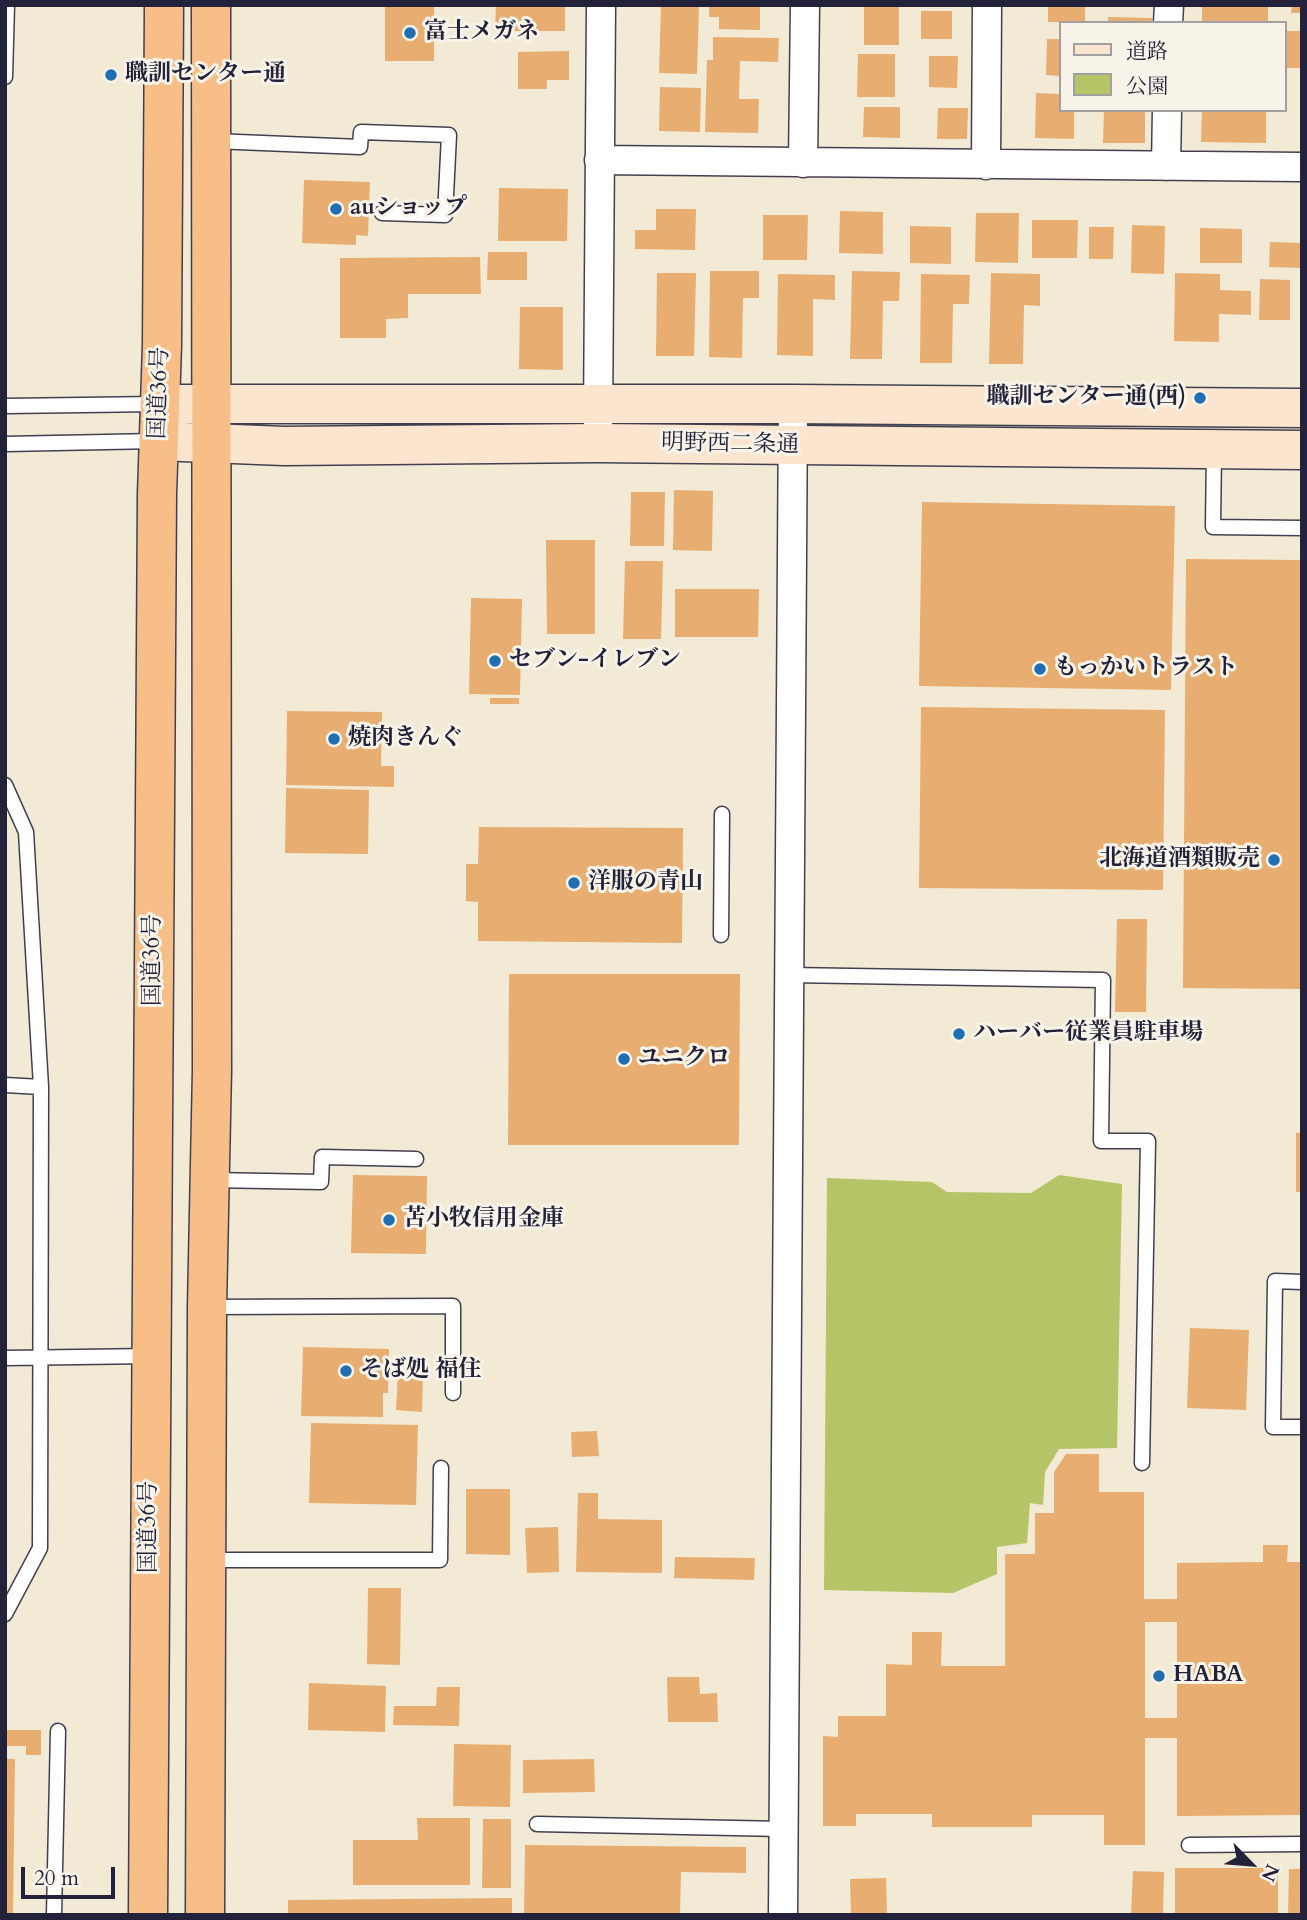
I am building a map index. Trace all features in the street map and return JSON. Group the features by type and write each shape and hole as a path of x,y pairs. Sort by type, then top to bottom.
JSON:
{"highway":[{"name":"国道36号","path":"148,1915 158,441 164,5"},
{"path":"205,1915 207,1307 212,1070 211,5"}],"street":[{"path":"598,443 601,5"},
{"path":"803,163 804,5"},
{"path":"986,165 987,5"},
{"path":"1166,166 1167,112"},
{"path":"599,160 1302,167"},
{"name":"明野西二条通","path":"159,404 598,403 1302,408"},
{"path":"783,1915 793,404"},
{"name":"明野西二条通","path":"158,441 213,445 598,443 1302,450"}],"lane":[{"path":"5,77 7,5"},
{"path":"211,141 360,147 361,132 449,135 445,215 382,213"},
{"path":"5,406 159,404"},
{"path":"5,444 158,441"},
{"path":"1214,449 1213,527 1302,528"},
{"path":"5,785 26,832 41,1087 40,1548 5,1614"},
{"path":"721,935 722,814"},
{"path":"789,975 1103,980 1101,1141 1148,1141 1142,1463"},
{"path":"5,1085 41,1087"},
{"path":"209,1180 321,1182 322,1157 416,1159"},
{"path":"1302,1282 1275,1282 1273,1427 1302,1427"},
{"path":"207,1307 453,1306 453,1393"},
{"path":"5,1358 151,1356"},
{"path":"208,1560 440,1560 441,1468"},
{"path":"54,1915 58,1731"},
{"path":"537,1824 783,1829"},
{"path":"1189,1845 1302,1843"}],"green space":[{"path":"1059,1175 1122,1184 1117,1448 1059,1449 1045,1472 1043,1505 1030,1503 1027,1543 997,1547 997,1574 953,1593 824,1590 827,1178 932,1182 947,1192 1031,1193"}],"building":[{"name":"富士メガネ","path":"385,5 434,5 434,61 385,61"},
{"path":"496,5 565,5 565,31 495,31"},
{"path":"661,5 699,5 697,74 659,73"},
{"path":"709,5 760,5 760,30 719,29 719,17 709,17"},
{"path":"1048,5 1085,5 1085,21 1048,22"},
{"path":"1202,5 1268,5 1268,21 1202,21"},
{"path":"1292,5 1302,5 1302,13 1291,13"},
{"path":"864,6 899,7 899,45 864,45"},
{"path":"921,11 952,11 952,39 921,39"},
{"path":"1108,17 1152,18 1152,21 1108,21"},
{"path":"1286,31 1302,31 1302,68 1286,68"},
{"path":"713,37 779,38 778,62 740,61 739,99 759,99 758,133 705,132 707,60 713,60"},
{"path":"1047,39 1058,39 1058,76 1046,75"},
{"path":"569,51 569,80 547,80 547,89 518,89 518,52"},
{"path":"858,54 895,54 895,97 857,97"},
{"path":"929,56 958,56 957,88 929,87"},
{"path":"660,87 701,88 700,132 659,131"},
{"path":"1036,93 1058,94 1058,112 1074,112 1074,139 1035,138"},
{"path":"864,107 900,107 900,138 863,137"},
{"path":"938,108 968,108 967,139 937,139"},
{"path":"1104,112 1145,112 1145,143 1103,143"},
{"path":"1202,112 1266,112 1266,143 1201,142"},
{"name":"auショップ","path":"304,180 370,182 368,236 356,235 356,245 302,243"},
{"path":"499,188 568,189 567,241 498,241"},
{"path":"656,209 696,209 695,250 635,249 635,230 656,230"},
{"path":"840,211 883,212 883,254 839,253"},
{"path":"976,213 1019,213 1018,263 975,262"},
{"path":"763,215 808,215 807,260 763,260"},
{"path":"1032,220 1078,220 1077,258 1032,258"},
{"path":"1132,225 1165,226 1164,274 1131,273"},
{"path":"910,226 951,227 951,264 910,263"},
{"path":"1089,227 1114,227 1113,259 1089,259"},
{"path":"1200,228 1242,229 1242,263 1200,263"},
{"path":"1270,242 1302,243 1302,268 1269,267"},
{"path":"488,252 527,252 527,280 487,280"},
{"path":"480,257 481,294 408,294 408,318 386,319 386,338 340,338 340,258"},
{"path":"710,271 759,271 759,298 743,298 742,358 709,357"},
{"path":"852,271 900,272 899,301 883,301 882,359 850,359"},
{"path":"657,273 696,273 694,356 656,356"},
{"path":"991,273 1040,274 1040,306 1024,305 1023,364 989,364"},
{"path":"1175,273 1220,274 1220,290 1251,291 1251,315 1219,314 1219,342 1174,341"},
{"path":"778,274 835,275 835,300 813,299 813,356 777,355"},
{"path":"921,274 970,275 969,304 953,304 952,363 920,363"},
{"path":"1260,279 1290,280 1290,320 1259,320"},
{"path":"520,307 563,307 563,370 519,369"},
{"path":"674,490 713,491 712,551 673,550"},
{"path":"631,492 665,492 664,546 630,546"},
{"path":"922,502 1175,506 1171,690 919,686"},
{"path":"546,540 595,540 595,634 547,634"},
{"path":"1186,559 1302,560 1302,989 1183,988"},
{"path":"625,561 663,561 661,639 623,639"},
{"path":"675,589 759,589 758,637 675,637"},
{"name":"セブン-イレブン","path":"471,598 522,599 520,695 469,694"},
{"path":"490,698 519,698 519,704 490,704"},
{"path":"921,707 1165,710 1163,890 919,888"},
{"name":"焼肉きんぐ","path":"287,711 382,712 381,766 394,766 394,787 286,785"},
{"path":"286,788 369,790 368,854 285,853"},
{"name":"洋服の青山","path":"479,827 683,828 682,943 478,941 478,902 466,901 466,864 478,864"},
{"path":"1117,919 1147,919 1146,1012 1115,1012"},
{"name":"ユニクロ","path":"509,974 740,974 739,1145 508,1145"},
{"path":"1296,1133 1302,1133 1302,1192 1296,1192"},
{"name":"苫小牧信用金庫","path":"353,1175 427,1176 426,1254 351,1253"},
{"path":"1190,1328 1249,1330 1246,1410 1187,1408"},
{"name":"そば処 福住","path":"303,1347 389,1349 388,1393 383,1393 383,1417 301,1416"},
{"path":"398,1374 423,1375 422,1412 396,1410"},
{"path":"311,1423 418,1425 416,1505 309,1503"},
{"path":"597,1431 599,1456 572,1457 571,1432"},
{"path":"1066,1454 1099,1454 1099,1492 1144,1492 1144,1599 1177,1599 1177,1563 1263,1562 1263,1545 1288,1545 1287,1562 1302,1562 1302,1815 1177,1816 1177,1738 1145,1738 1145,1845 1104,1845 1104,1815 1032,1815 1032,1827 932,1827 932,1814 856,1814 856,1826 823,1826 823,1736 838,1737 838,1716 886,1716 886,1664 912,1665 912,1632 942,1632 941,1666 1005,1666 1005,1554 1035,1554 1035,1513 1054,1513 1054,1472","holes":["1145,1622 1177,1622 1177,1718 1145,1718"]},
{"path":"466,1489 510,1489 510,1555 466,1554"},
{"path":"578,1493 598,1493 598,1519 662,1520 662,1573 576,1572"},
{"path":"558,1527 559,1572 527,1573 525,1528"},
{"path":"675,1557 755,1558 754,1580 674,1578"},
{"path":"368,1588 401,1588 400,1665 367,1664"},
{"path":"667,1677 699,1677 700,1694 717,1693 718,1722 668,1722"},
{"path":"309,1683 386,1686 385,1732 308,1730"},
{"path":"437,1687 460,1687 459,1726 393,1725 394,1706 436,1706"},
{"path":"5,1730 41,1730 41,1755 26,1755 26,1746 5,1746"},
{"path":"454,1744 511,1745 510,1807 453,1806"},
{"path":"5,1759 15,1759 13,1915 5,1915"},
{"path":"594,1759 595,1792 523,1793 523,1760"},
{"path":"417,1818 470,1818 470,1885 353,1885 353,1840 418,1840"},
{"path":"483,1819 511,1819 511,1888 482,1888"},
{"path":"525,1845 746,1847 746,1873 681,1872 680,1915 524,1915"},
{"path":"1175,1868 1278,1868 1278,1915 1175,1915"},
{"path":"1289,1869 1302,1869 1302,1913 1288,1913"},
{"path":"1133,1871 1164,1872 1163,1915 1131,1915"},
{"path":"886,1878 887,1915 851,1915 850,1879"},
{"path":"512,1898 512,1915 288,1915 288,1900"}],"place":[{"name":"富士メガネ","path":"410,33"},
{"name":"職訓センター通","path":"111,75"},
{"name":"auショップ","path":"336,209"},
{"name":"職訓センター通(西)","path":"1200,398"},
{"name":"セブン-イレブン","path":"495,661"},
{"name":"もっかいトラスト","path":"1040,669"},
{"name":"焼肉きんぐ","path":"334,739"},
{"name":"北海道酒類販売","path":"1274,860"},
{"name":"洋服の青山","path":"574,883"},
{"name":"ハーバー従業員駐車場","path":"959,1034"},
{"name":"ユニクロ","path":"624,1059"},
{"name":"苫小牧信用金庫","path":"389,1220"},
{"name":"そば処 福住","path":"346,1371"},
{"name":"HABA","path":"1159,1676"}]}
